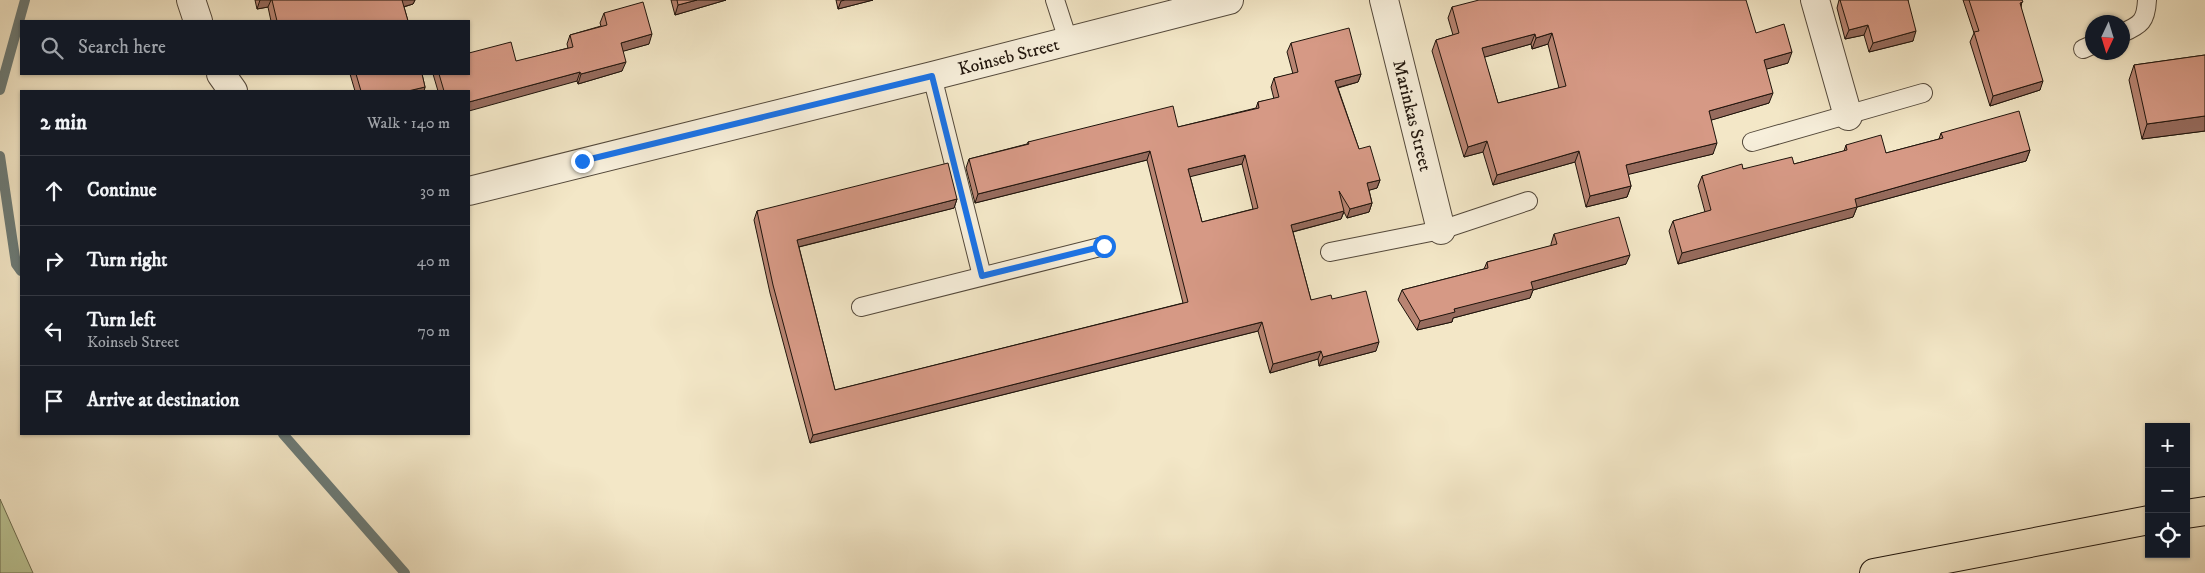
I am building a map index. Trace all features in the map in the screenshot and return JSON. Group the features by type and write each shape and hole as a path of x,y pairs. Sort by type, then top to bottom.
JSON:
{"highway":[{"path":"2190,513 2205,511"},
{"path":"1874,573 2145,521"}],"street":[{"path":"192,0 198,20"},
{"name":"Koinseb Street","path":"470,191 1229,0"},
{"name":"Marinkas Street","path":"1384,0 1441,230"},
{"path":"1815,0 1848,116"},
{"path":"222,75 232,90"}],"lane":[{"path":"1055,0 1068,40"},
{"path":"2130,30 2139,26 2146,12 2147,0"},
{"path":"932,76 982,276"},
{"path":"1752,142 1923,93"},
{"path":"1330,252 1441,230 1528,201"},
{"path":"861,307 1104,246"}],"green space":[{"path":"0,499 33,573 0,573"}],"building":[{"path":"272,0 402,0 408,20 277,20"},
{"path":"677,0 697,0 678,5"},
{"path":"1479,0 1746,0 1756,33 1784,24 1792,52 1764,60 1773,93 1709,111 1717,143 1626,165 1631,186 1590,196 1579,151 1497,175 1487,141 1468,147 1436,40 1459,33 1452,7","holes":["1552,33 1566,86 1498,103 1482,48 1535,34 1536,38"]},
{"path":"1840,0 1908,0 1916,31 1873,43 1868,25 1849,30"},
{"path":"1969,0 2022,0 2023,2 2020,3 2043,81 1993,96 1974,32 1979,31"},
{"path":"643,2 652,34 621,43 626,62 581,74 580,72 470,102 470,90 444,90 439,75 470,75 470,53 511,42 516,61 573,47 570,35 607,25 604,13"},
{"path":"1349,28 1361,74 1335,81 1359,149 1370,146 1380,180 1367,183 1372,203 1350,209 1339,191 1344,211 1291,225 1311,300 1331,295 1332,299 1366,291 1379,342 1323,357 1321,351 1273,364 1262,322 813,435 773,285 757,211 948,163 957,199 797,240 835,390 1188,302 1150,151 978,194 969,159 1029,144 1028,142 1173,106 1178,127 1259,108 1258,102 1279,97 1274,78 1298,72 1291,43","holes":["1245,155 1258,208 1202,222 1188,169"]},
{"path":"2205,55 2205,116 2147,124 2134,65"},
{"path":"356,75 422,75 425,87 412,90 361,90"},
{"path":"2019,111 2030,150 1855,199 1857,207 1682,253 1673,221 1711,210 1702,176 1742,164 1743,169 1792,157 1794,164 1847,150 1846,145 1881,135 1886,153 1943,138 1941,133"},
{"path":"1619,217 1630,255 1531,282 1533,289 1454,309 1455,312 1420,321 1402,290 1488,268 1487,262 1557,244 1554,234"}],"waterway":[{"path":"0,90 25,0"},
{"path":"0,156 16,264 20,270"},
{"path":"284,435 405,573"}],"route":[{"path":"582,161 932,76 982,276 1104,246"}]}
